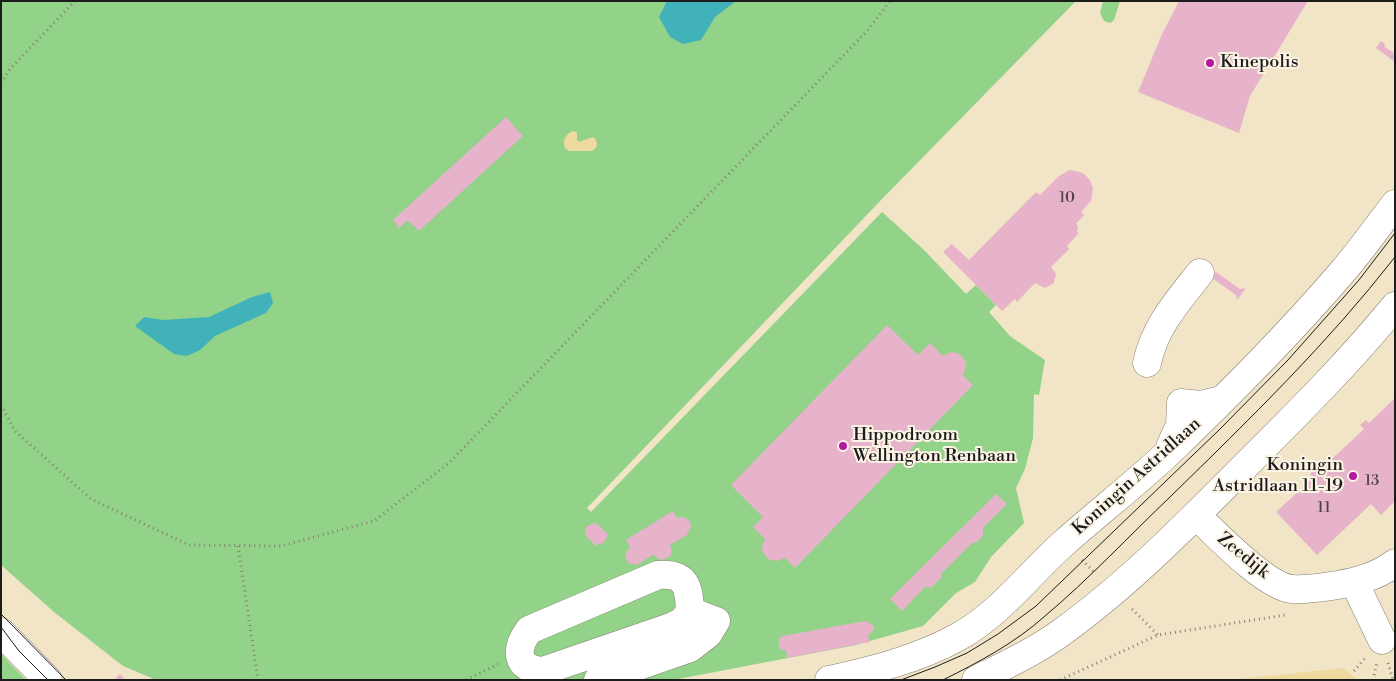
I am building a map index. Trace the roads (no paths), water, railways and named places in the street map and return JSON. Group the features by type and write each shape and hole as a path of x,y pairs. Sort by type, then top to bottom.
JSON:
{"street":[{"name":"Koningin Astridlaan","path":"829,680 878,669 927,652 959,637 984,619 1065,542 1168,453 1274,348 1345,269 1395,204"},
{"path":"1147,363 1151,346 1161,324 1200,273"},
{"path":"976,680 1016,660 1061,633 1114,592 1196,515 1321,389 1395,306"},
{"name":"Zeedijk","path":"1196,515 1248,564 1278,584 1291,589 1326,587 1354,582 1368,578 1395,563"},
{"path":"671,574 682,579 690,594 690,612 683,621 671,627 543,671 532,670 523,662 519,654 521,641 529,630 658,575 671,574"},
{"path":"1354,582 1382,640"},
{"path":"598,680 690,648 708,634 716,621 690,612"},
{"path":"1,632 48,680"}],"water":[{"path":"667,1 736,1 715,17 701,40 683,44 670,37 659,17"},
{"path":"270,292 273,303 266,313 215,336 200,350 187,356 174,354 135,326 144,317 163,320 209,317 252,297"}],"tram line":[{"path":"901,680 967,653 998,634 1036,606 1219,430 1288,360 1359,280 1395,233"},
{"path":"943,680 983,659 1021,635 1077,587 1287,380 1343,320 1395,257"},
{"path":"1,614 66,680"},
{"path":"1,627 19,651 48,680"}],"place":[{"name":"Kinepolis","path":"1210,63"},
{"name":"Hippodroom Wellington Renbaan","path":"843,446"},
{"name":"Koningin Astridlaan 11-19","path":"1353,476"}]}
